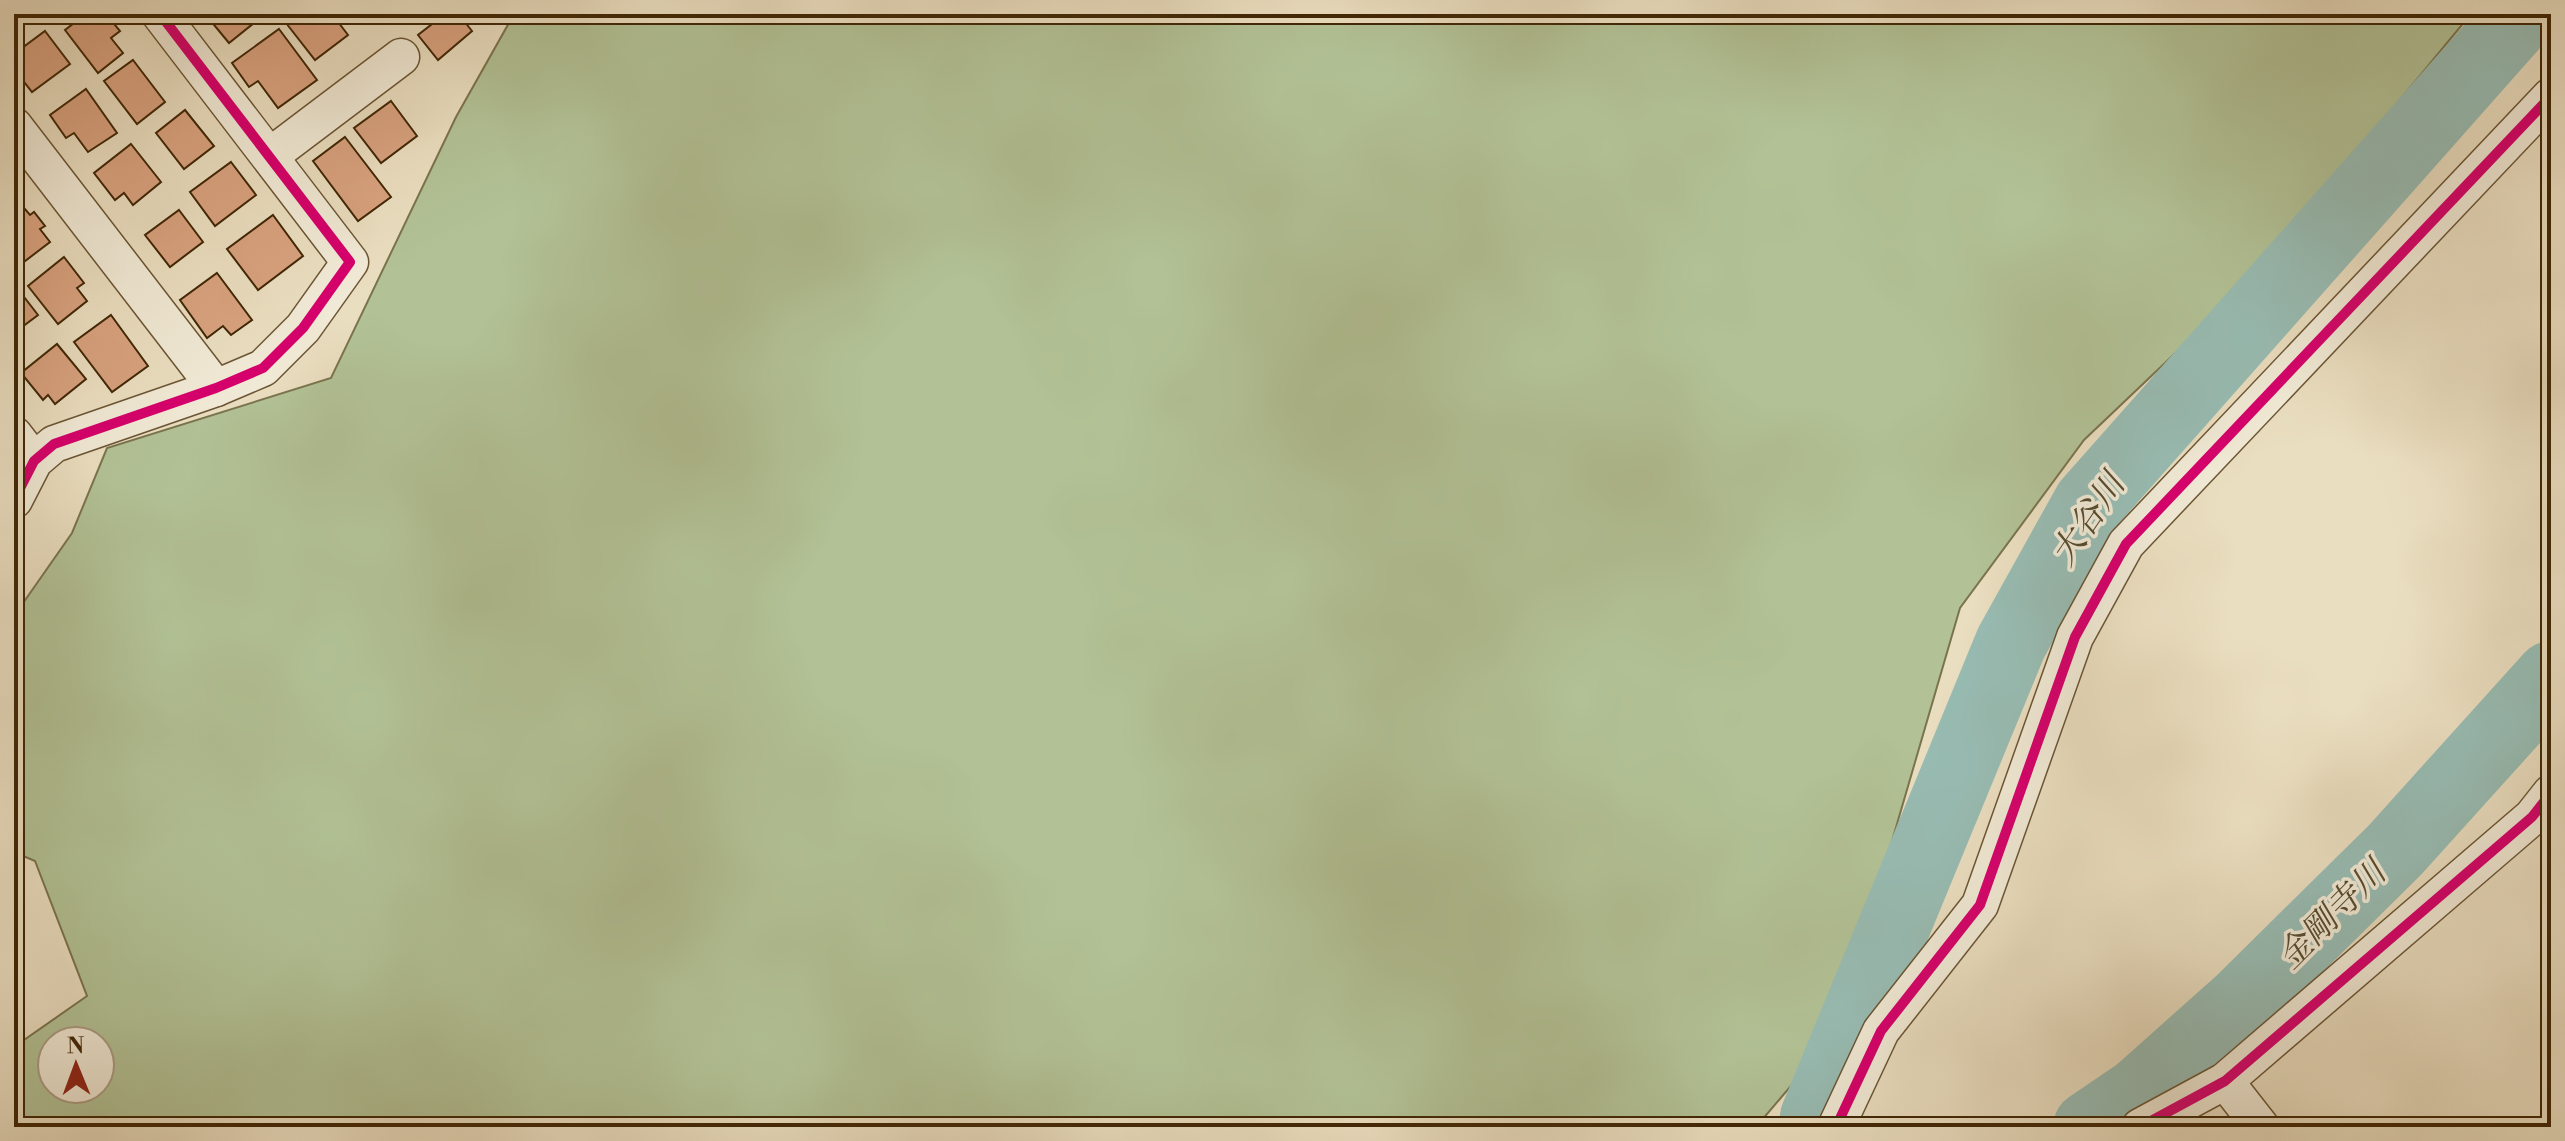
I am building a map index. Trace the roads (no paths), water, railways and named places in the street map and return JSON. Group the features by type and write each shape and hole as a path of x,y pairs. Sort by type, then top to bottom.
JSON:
{"street":[{"path":"14,500 24,448 54,444 216,388 263,368 303,328 350,262 160,14"},
{"path":"270,156 401,57"},
{"path":"1836,1127 1881,1031 1980,905 2075,637 2126,544 2551,96"},
{"path":"14,126 216,388"},
{"path":"2140,1127 2225,1081 2532,817 2551,793"},
{"path":"2225,1081 2261,1127"}],"waterway":[{"name":"大谷川","path":"1815,1127 1816,1117 2011,643 2089,503 2522,14"},
{"name":"金剛寺川","path":"2089,1127 2139,1093 2241,1002 2395,850 2551,677"}]}
